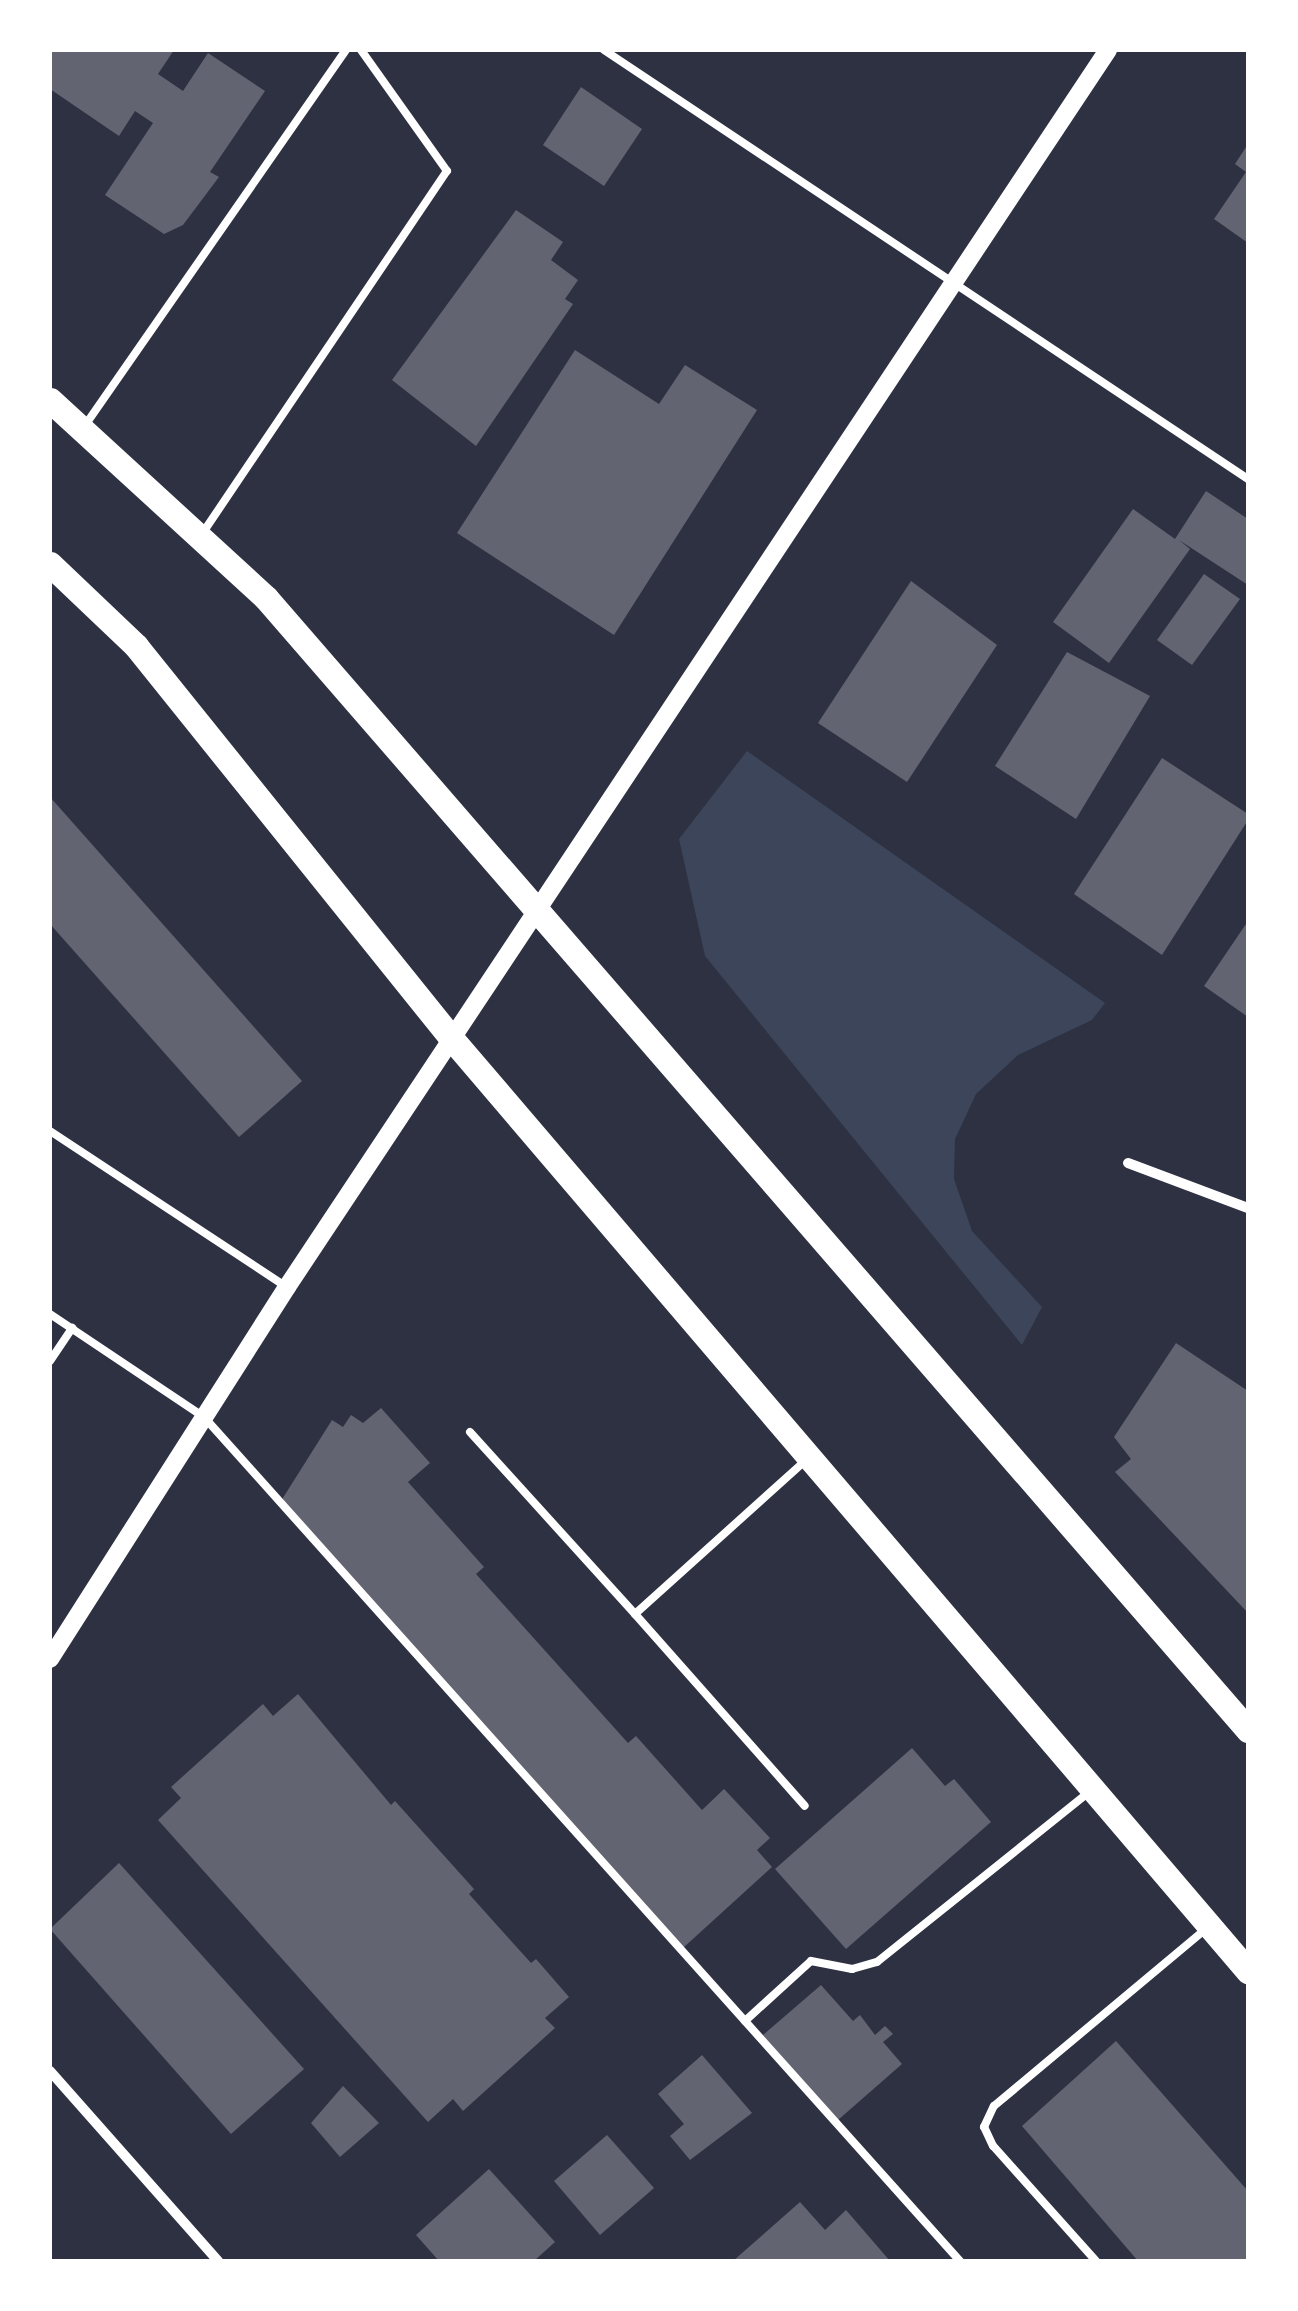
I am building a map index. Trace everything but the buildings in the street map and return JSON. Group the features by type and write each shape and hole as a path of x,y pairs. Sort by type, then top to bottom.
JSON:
{"main road":[{"path":"50,400 266,598 1248,1730"},
{"path":"50,564 136,646 452,1039 1248,1971"}],"street":[{"path":"50,1659 287,1286 950,280 1108,50"},
{"path":"1128,1163 1248,1208"},
{"path":"50,2072 218,2261"}],"lane":[{"path":"82,430 346,50"},
{"path":"200,538 446,172 362,50"},
{"path":"604,50 1248,478"},
{"path":"50,1131 287,1286"},
{"path":"50,1314 204,1417 960,2261"},
{"path":"50,1361 72,1328"},
{"path":"470,1432 804,1806"},
{"path":"635,1614 810,1457"},
{"path":"745,2021 811,1961 852,1969 877,1962 1093,1790"},
{"path":"1096,2261 993,2146 984,2127 994,2106 1210,1926"}],"shaded area":[{"path":"747,751 1105,1003 1092,1020 1018,1055 976,1094 955,1139 954,1179 972,1231 1042,1307 1022,1345 705,956 679,839"}]}
